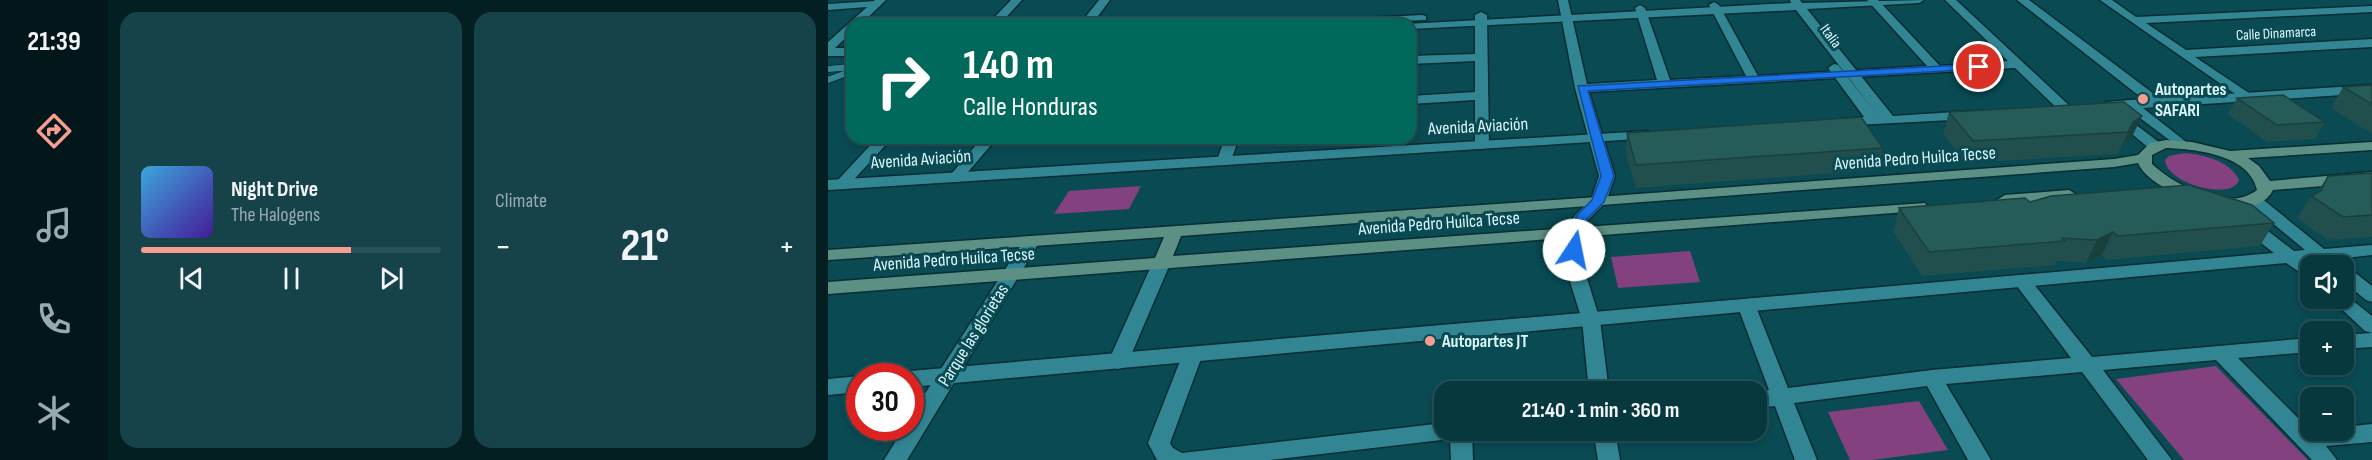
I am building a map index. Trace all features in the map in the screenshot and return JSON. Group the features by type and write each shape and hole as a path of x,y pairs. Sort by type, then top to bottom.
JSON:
{"main road":[{"name":"Avenida Pedro Huilca Tecse","path":"828,255 1598,202 2114,163 2180,144 2227,155"},
{"path":"2227,155 2372,146"},
{"path":"2149,152 2145,165 2158,178 2196,197"},
{"path":"2227,155 2253,170 2265,186"},
{"path":"2265,186 2372,177"},
{"path":"2155,192 2230,203 2254,200 2261,196 2265,186"},
{"path":"1991,201 2087,194"},
{"name":"Avenida Pedro Huilca Tecse","path":"828,288 1932,206"},
{"path":"1161,264 1175,231"}],"street":[{"path":"1000,18 1017,0"},
{"path":"1091,18 1105,0"},
{"path":"1416,25 1566,10 1641,11 1812,0"},
{"path":"1791,2 1919,0"},
{"path":"1950,0 2067,110"},
{"path":"2022,0 2157,103"},
{"path":"2105,0 2244,96"},
{"path":"1873,1 1937,70"},
{"path":"828,7 878,2"},
{"path":"861,18 878,2"},
{"path":"1791,2 1854,75 1889,120"},
{"name":"Italia","path":"1791,2 1840,76 1874,121"},
{"path":"1715,7 1754,80"},
{"path":"2134,20 2372,9"},
{"path":"1566,10 1581,88 1607,176 1598,202 1581,218 1575,233 1576,272 1591,320 1598,381"},
{"path":"1641,11 1665,84"},
{"path":"1416,21 1481,19"},
{"path":"1481,19 1482,145"},
{"path":"828,48 846,31"},
{"name":"Calle Dinamarca","path":"2182,54 2372,43"},
{"path":"828,48 846,46"},
{"path":"828,48 846,51"},
{"path":"1416,60 1481,57"},
{"path":"1581,88 1840,76 2020,64"},
{"path":"2043,111 2372,89"},
{"path":"1416,100 1481,96"},
{"path":"2130,104 2180,144"},
{"path":"2097,107 2149,152"},
{"path":"1827,124 1984,114"},
{"name":"Avenida Aviación","path":"835,184 1665,134"},
{"path":"835,184 878,144"},
{"path":"957,176 985,144"},
{"path":"1224,160 1230,144"},
{"path":"2254,200 2322,255"},
{"path":"2213,201 2300,265"},
{"name":"Parque las glorietas","path":"895,460 1032,241"},
{"path":"2350,255 2372,250"},
{"path":"924,379 2300,258"},
{"path":"1118,362 1161,264"},
{"path":"2354,281 2372,296"},
{"path":"2023,282 2161,460"},
{"path":"1748,307 1806,460"},
{"path":"2353,309 2372,326"},
{"path":"2354,341 2372,340"},
{"path":"1767,399 1932,378 2300,346"},
{"path":"2221,353 2300,433"},
{"path":"1176,460 1164,454 1159,443 1192,356"},
{"path":"1932,378 1980,460"},
{"path":"828,387 846,385"},
{"path":"2354,435 2372,433"},
{"path":"1188,460 1330,452 1434,434"},
{"path":"1461,441 1462,460"},
{"path":"1606,441 1609,460"},
{"path":"2308,441 2326,460"}],"lane":[{"path":"828,69 846,69"},
{"path":"828,80 846,72"}],"shaded area":[{"path":"2185,153 2216,160 2230,168 2239,180 2234,186 2224,189 2199,187 2187,182 2168,168 2165,160 2169,156"},
{"path":"1141,186 1129,209 1054,214 1069,191"},
{"path":"1690,251 1700,282 1618,288 1611,257"},
{"path":"2216,366 2308,460 2184,460 2116,379"},
{"path":"1919,401 1948,450 1872,460 1850,460 1828,412"}],"building":[{"path":"2372,85 2372,104 2343,87"},
{"path":"2283,95 2325,122 2277,125 2237,98"},
{"path":"2124,102 2142,116 2133,122 2128,132 1973,141 1949,112"},
{"path":"1861,117 1883,148 1636,165 1627,133"},
{"path":"2372,173 2372,215 2343,217 2311,196 2321,191 2328,176"},
{"path":"2189,185 2252,205 2274,223 2118,236 2113,232 2097,240 2062,238 2065,241 1929,252 1899,208 2025,198 2030,202 2051,196"}],"place":[{"name":"Autopartes SAFARI","path":"2143,99"},
{"name":"Autopartes JT","path":"1430,341"}],"route":[{"path":"1574,250 1575,233 1581,218 1598,202 1604,191 1607,176 1581,88 1979,67"}]}
